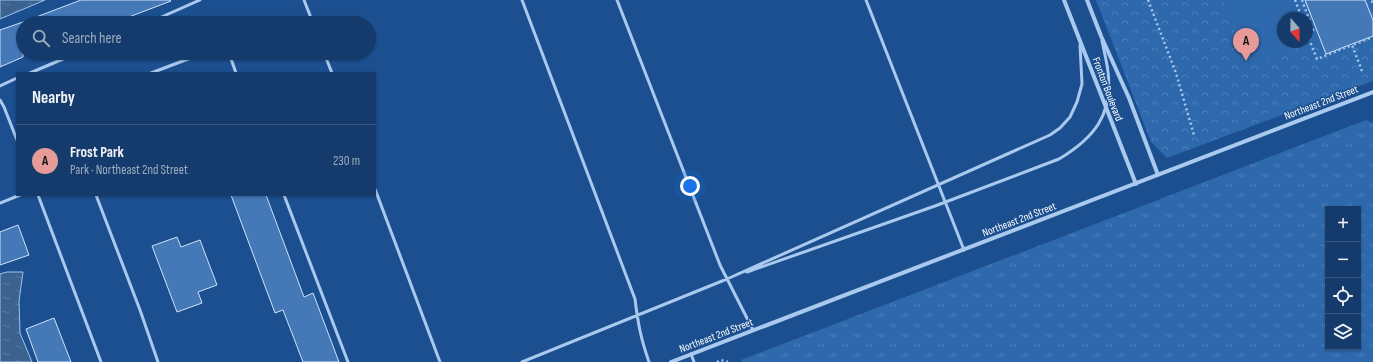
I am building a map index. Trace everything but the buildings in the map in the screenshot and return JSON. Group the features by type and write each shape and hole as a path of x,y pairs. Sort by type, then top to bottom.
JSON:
{"street":[{"name":"Fronton Boulevard","path":"1064,0 1136,184"},
{"name":"Fronton Boulevard","path":"1087,0 1101,36 1129,98 1158,175"},
{"name":"Northeast 2nd Street","path":"671,362 1373,92"}],"lane":[{"path":"164,16 200,0"},
{"path":"304,0 310,16"},
{"path":"522,0 635,299 641,340 649,362"},
{"path":"617,0 727,279 753,330"},
{"path":"866,0 964,250"},
{"path":"727,279 945,202 1059,159 1075,149 1097,127 1107,109 1109,90 1108,71 1101,36"},
{"path":"522,362 727,279 1039,140 1060,128 1072,112 1077,102 1082,84 1080,41"},
{"path":"32,72 61,60"},
{"path":"154,72 185,60"},
{"path":"231,60 236,72"},
{"path":"327,60 332,72"},
{"path":"0,86 16,78"},
{"path":"0,100 16,137"},
{"path":"376,192 440,362"},
{"path":"0,203 18,196"},
{"path":"38,196 101,362"},
{"path":"96,196 140,310 158,362"},
{"path":"284,196 348,362"},
{"path":"691,354 694,362"}],"path":[{"path":"1148,0 1176,73 1194,135"},
{"path":"1295,0 1300,12"},
{"path":"1302,0 1307,12"},
{"path":"1313,48 1317,59 1373,37"},
{"path":"1352,45 1362,71"},
{"path":"717,362 721,360 728,362"}],"green space":[{"path":"1096,0 1373,0 1373,81 1167,158 1151,142"},
{"path":"1223,0 1293,0 1298,12 1277,12 1277,48 1296,48 1248,66"},
{"path":"1366,120 1373,123 1373,362 742,362 741,360"}],"water":[{"path":"0,0 45,0 0,19"},
{"path":"7,272 23,272 19,301 20,333 32,362 0,362 0,274"}],"place":[{"name":"Frost Park","path":"1246,61"}]}
